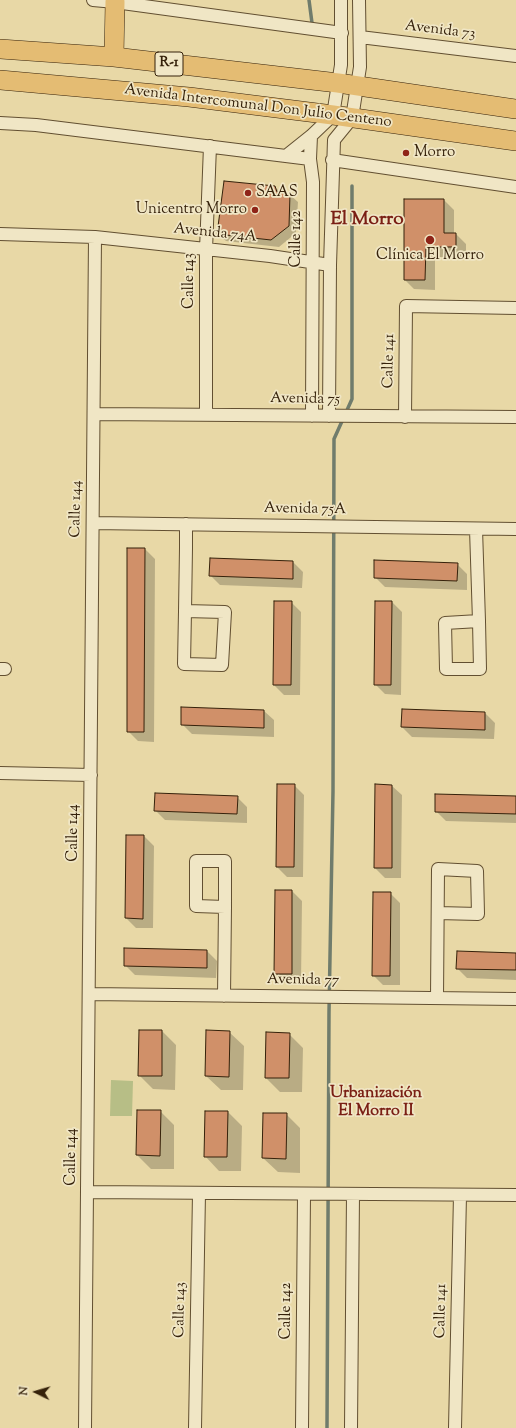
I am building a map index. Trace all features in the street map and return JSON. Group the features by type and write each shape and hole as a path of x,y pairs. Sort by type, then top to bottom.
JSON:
{"main road":[{"path":"114,57 116,2"},
{"name":"R-1","path":"0,49 114,57 338,83 516,109"},
{"name":"Avenida Intercomunal Don Julio Centeno","path":"0,80 189,97 333,114 516,141"}],"street":[{"path":"93,0 342,34"},
{"path":"286,156 311,136 333,114 341,65 341,0"},
{"path":"333,416 330,265 332,160 334,140 352,118 360,67 359,0"},
{"name":"Avenida 73","path":"360,37 516,56"},
{"path":"0,123 36,125 310,159"},
{"name":"Calle 142","path":"311,136 310,159 313,182 312,416"},
{"name":"Calle 143","path":"206,415 206,250 210,146"},
{"path":"332,160 516,187"},
{"name":"Avenida 74A","path":"0,234 96,237 330,265"},
{"name":"Calle 144","path":"85,1428 96,237"},
{"name":"Calle 141","path":"405,417 406,306 516,308"},
{"name":"Avenida 75","path":"94,414 516,418"},
{"name":"Avenida 75A","path":"93,523 516,529"},
{"path":"185,611 225,612 222,665 184,664 186,524"},
{"path":"476,529 480,670 446,669 445,623 478,621"},
{"path":"0,773 91,775"},
{"path":"437,998 438,869 477,871 478,914 438,913"},
{"path":"224,996 225,907"},
{"name":"Avenida 77","path":"89,994 516,998"},
{"path":"87,1192 516,1195"},
{"name":"Calle 143","path":"195,1428 199,1193"},
{"name":"Calle 142","path":"302,1428 304,1194"},
{"path":"351,1428 353,1194"},
{"name":"Calle 141","path":"455,1428 460,1195"}],"green space":[{"path":"111,1080 133,1081 132,1116 110,1116"}],"building":[{"name":"Unicentro Morro","path":"224,181 275,186 277,192 290,194 289,226 271,240 217,234"},
{"name":"Clínica El Morro","path":"404,199 444,199 444,233 456,233 456,247 426,247 425,280 404,280"},
{"path":"127,548 145,548 144,732 127,732"},
{"path":"210,558 293,561 293,579 209,576"},
{"path":"374,560 458,563 457,581 374,578"},
{"path":"274,601 292,601 291,685 273,685"},
{"path":"375,601 392,601 391,685 374,685"},
{"path":"181,707 264,710 264,728 181,725"},
{"path":"402,709 485,712 485,730 401,727"},
{"path":"277,784 295,784 294,867 276,867"},
{"path":"375,784 392,785 392,868 374,868"},
{"path":"155,793 238,796 237,814 154,811"},
{"path":"435,794 516,796 516,814 435,812"},
{"path":"126,835 144,835 143,919 125,918"},
{"path":"275,890 292,890 292,974 274,974"},
{"path":"373,892 391,892 390,976 372,976"},
{"path":"124,948 207,950 207,968 124,966"},
{"path":"457,951 516,953 516,970 456,969"},
{"path":"139,1030 162,1030 162,1076 138,1076"},
{"path":"206,1030 230,1031 229,1077 205,1076"},
{"path":"266,1032 290,1033 289,1078 265,1078"},
{"path":"137,1110 161,1110 160,1156 136,1155"},
{"path":"205,1111 228,1111 227,1157 204,1157"},
{"path":"263,1113 287,1113 286,1159 262,1158"}],"waterway":[{"path":"309,0 312,23"},
{"path":"327,1428 329,1012 333,791 334,439 352,399 352,186"}],"place":[{"name":"Morro","path":"406,153"},
{"name":"SAAS","path":"248,193"},
{"name":"Unicentro Morro","path":"255,210"},
{"name":"Clínica El Morro","path":"430,240"}],"district":[{"name":"El Morro","path":"367,221"},
{"name":"Urbanización El Morro II","path":"376,1103"}]}
